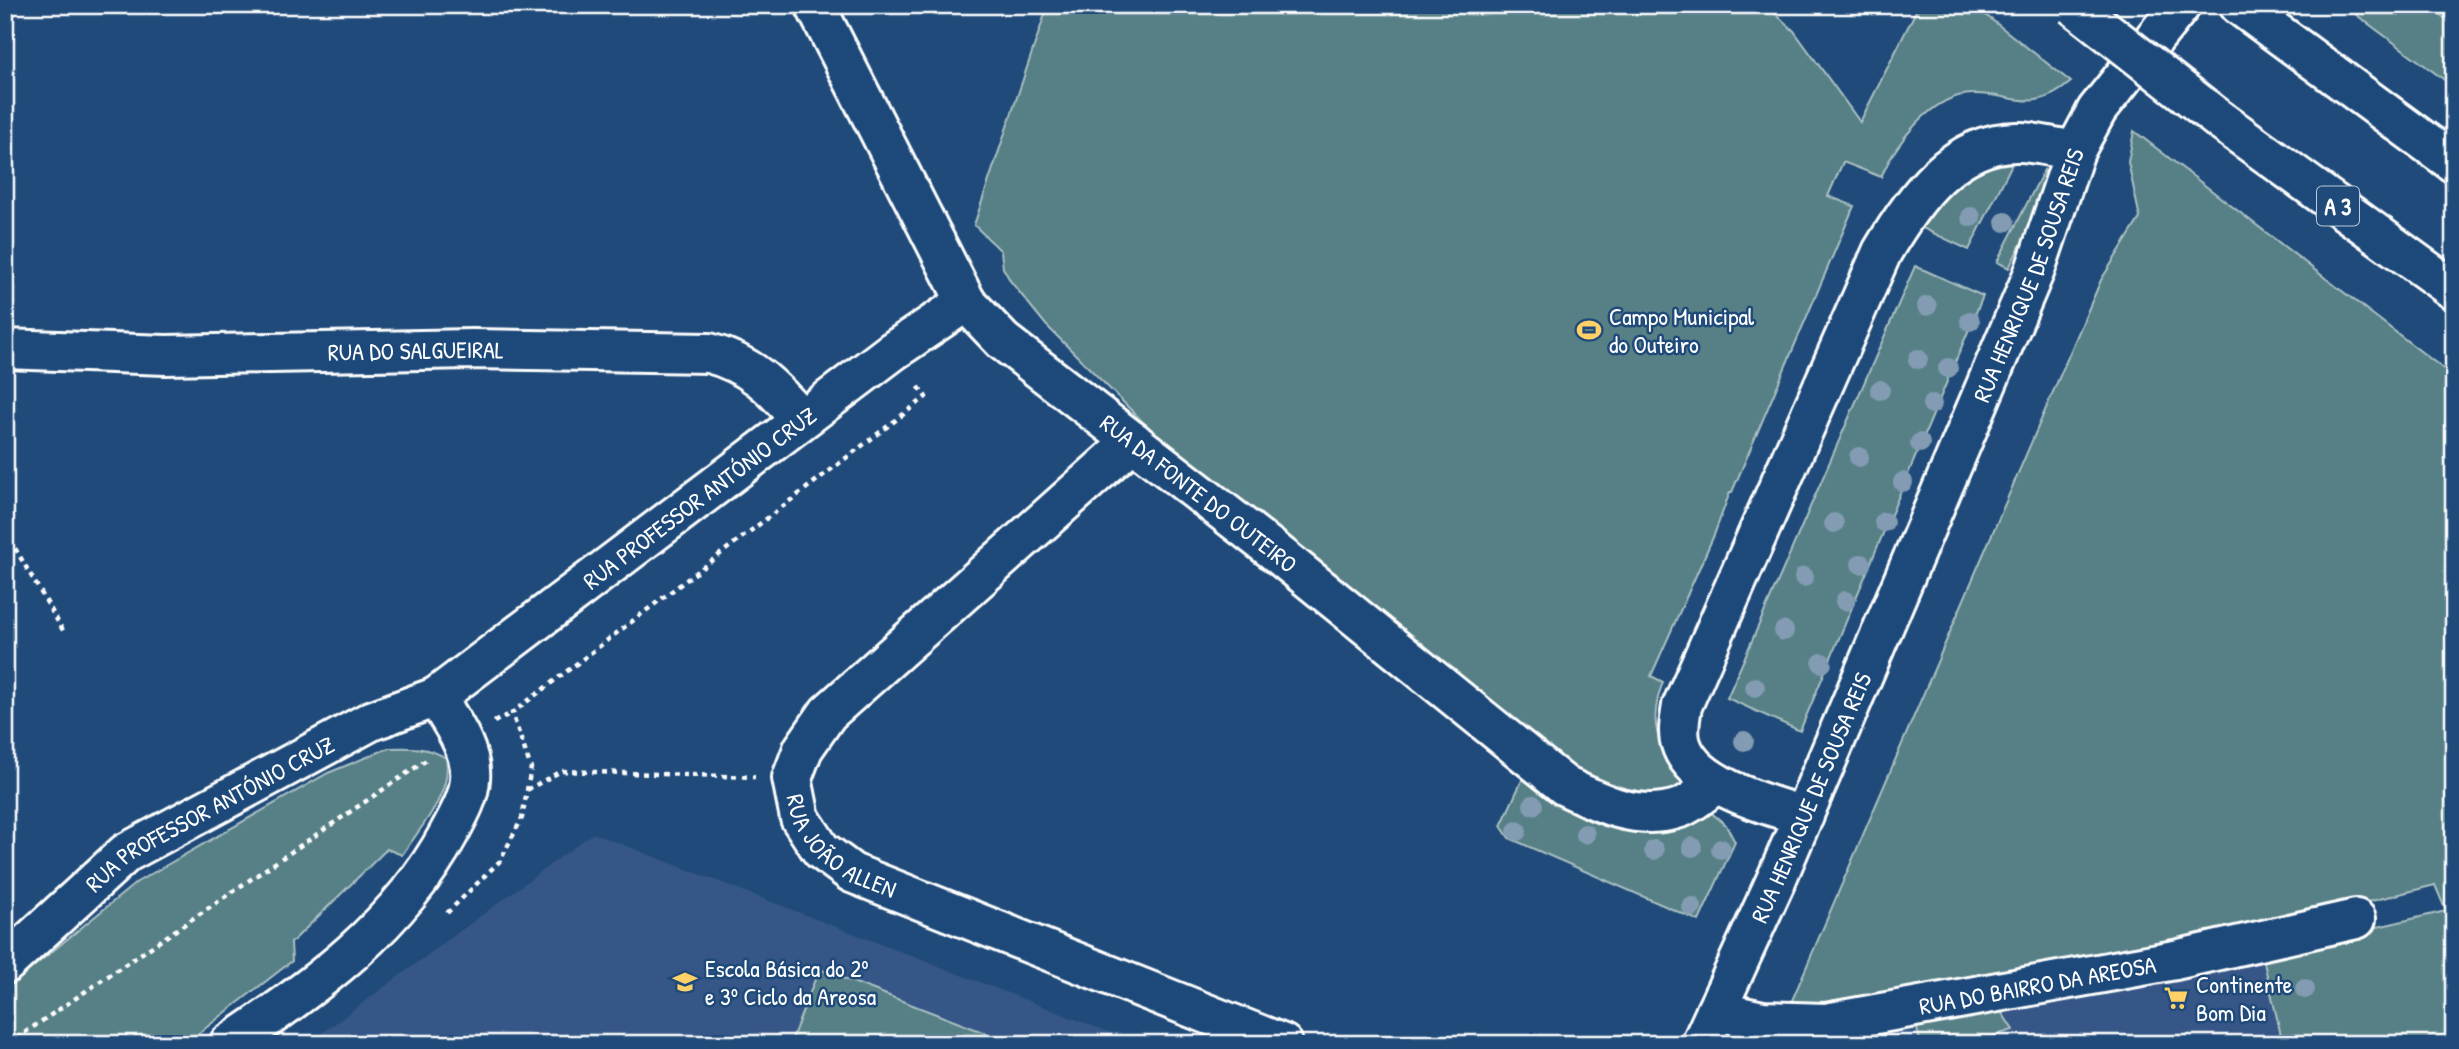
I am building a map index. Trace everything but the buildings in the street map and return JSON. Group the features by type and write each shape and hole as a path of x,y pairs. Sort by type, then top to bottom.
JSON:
{"main road":[{"name":"RUA DA FONTE DO OUTEIRO","path":"815,5 966,302 1020,355 1133,441 1565,786 1598,802 1637,814 1681,807 1716,783"},
{"name":"A 3","path":"2073,5 2221,121 2454,290"},
{"path":"2075,151 2097,110 2181,5"},
{"path":"2239,5 2454,163"},
{"name":"RUA HENRIQUE DE SOUSA REIS","path":"1709,1027 1804,816 2035,270 2075,151 2020,142 1996,144 1958,160 1914,203 1882,252 1682,706 1679,726 1681,746 1716,783"},
{"name":"RUA PROFESSOR ANTÓNIO CRUZ","path":"5,964 126,853 371,720 436,696 801,419 893,351 966,302"},
{"name":"RUA DO SALGUEIRAL","path":"5,349 166,355 472,349 709,353 731,359 751,369 771,384 801,419"},
{"name":"RUA JOÃO ALLEN","path":"1133,441 828,713 803,749 792,778 800,818 821,850 852,873 1283,1044"},
{"path":"229,1044 283,1008 381,928 411,893 440,850 459,815 471,777 460,738 436,696"},
{"path":"1716,783 1757,801 1804,816"},
{"name":"RUA DO BAIRRO DA AREOSA","path":"1709,1027 1763,1021 1826,1023 2175,960 2356,919"}],"path":[{"path":"1911,5 1916,11"},
{"path":"438,922 500,861 522,818 531,768 512,713 926,397 909,374"},
{"path":"5,531 64,632"},
{"path":"8,1044 438,753"},
{"path":"526,790 561,771 792,778"}],"shaded area":[{"name":"Escola Básica do 2º e 3º Ciclo da Areosa","path":"593,833 1140,1044 307,1044"},
{"path":"2262,954 2332,1044 1814,1044 1893,1020"}],"green space":[{"path":"1048,5 1766,5 1794,31 1860,122 1919,5 1973,5 2071,82 2045,98 2033,100 1973,94 1943,102 1930,111 1906,136 1881,177 1843,162 1828,196 1854,206 1651,676 1663,682 1656,710 1658,734 1668,757 1686,779 1685,787 1646,802 1551,761 1163,442 1046,325 1011,282 1003,268 1001,251 974,225"},
{"path":"2343,5 2439,5 2435,11 2454,25 2454,87"},
{"path":"2134,131 2454,377 2454,1044 2283,1044 2262,954 2446,911 2435,885 2237,935 1816,1013 1790,1005 2101,280 2140,218 2128,162"},
{"path":"2016,156 1969,250 1918,226 1965,173"},
{"path":"2044,170 2049,179 2047,192 2009,268 1997,262"},
{"path":"1915,266 1983,296 1800,731 1727,698"},
{"path":"389,748 419,748 446,758 445,784 426,822 402,855 387,849 291,943 292,961 185,1044 5,1044 5,990 137,882 328,773"},
{"path":"1523,778 1554,799 1709,811 1726,825 1735,842 1699,921 1509,838 1501,826"},
{"path":"819,969 1014,1044 790,1044"},
{"path":"1995,1002 2013,1030 1967,1044 1921,1044 1915,1022 1847,1042 1845,1035"}],"place":[{"name":"Campo Municipal do Outeiro","path":"1589,330"},
{"name":"Escola Básica do 2º e 3º Ciclo da Areosa","path":"685,982"},
{"name":"Continente Bom Dia","path":"2176,998"}]}
